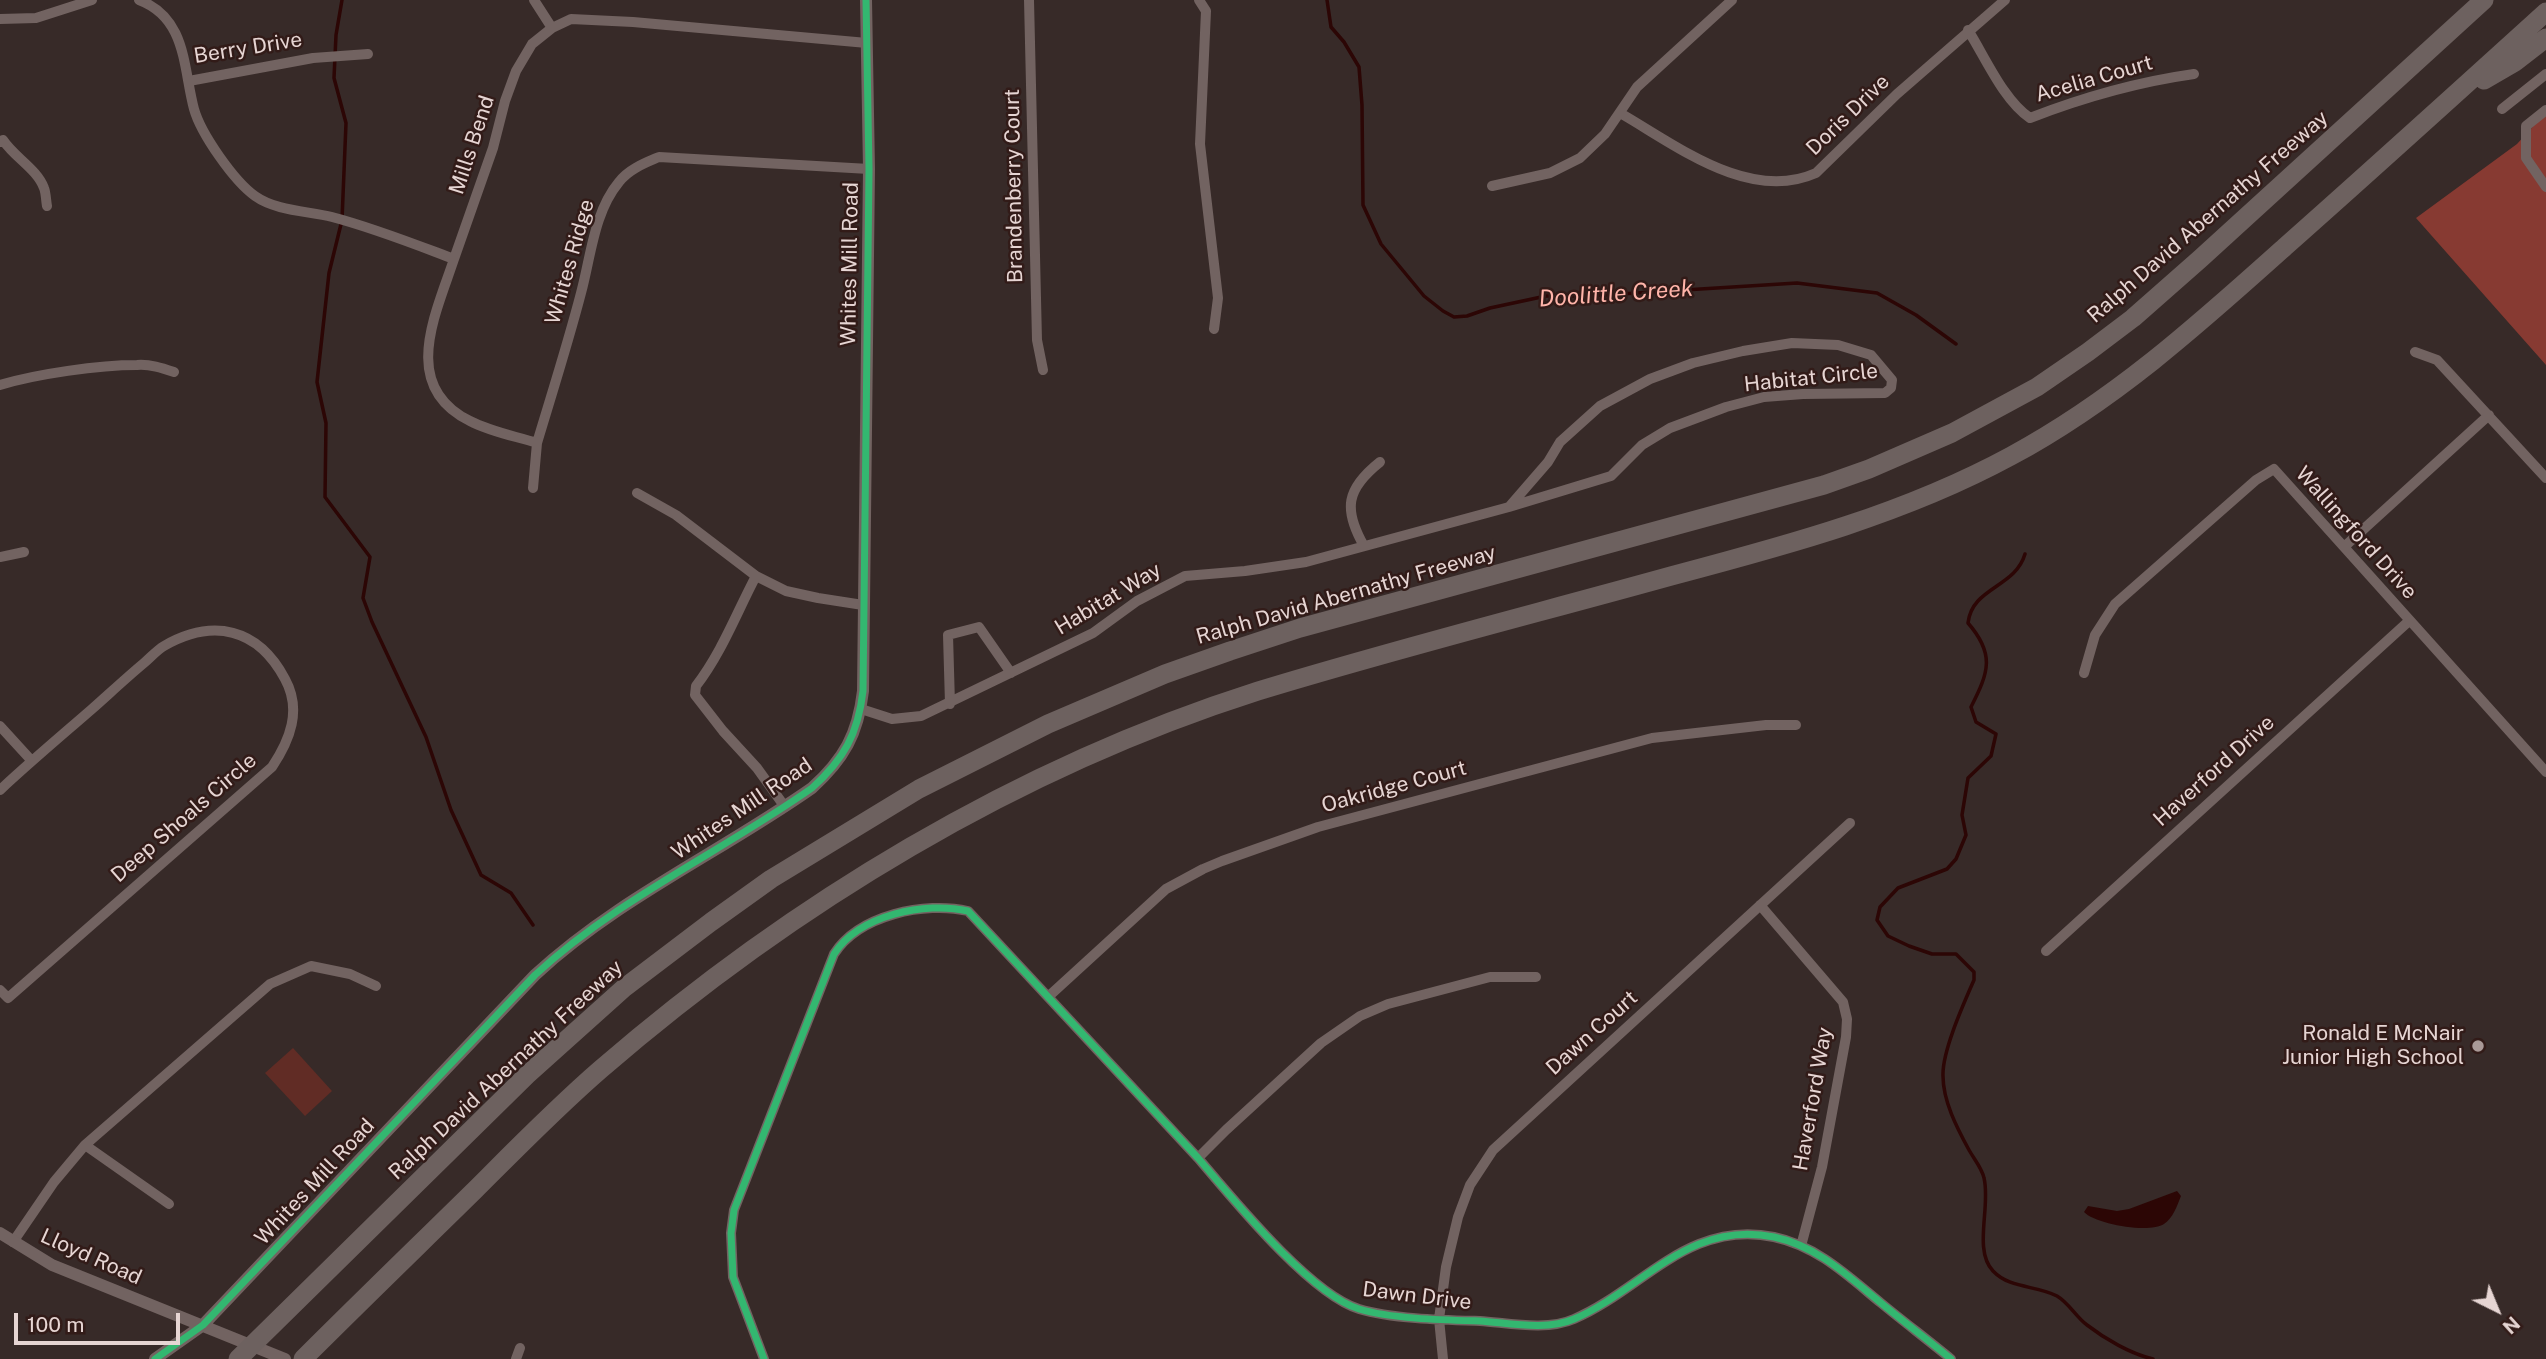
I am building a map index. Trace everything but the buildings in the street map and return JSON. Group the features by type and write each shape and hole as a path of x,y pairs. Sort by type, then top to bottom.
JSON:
{"highway":[{"name":"Ralph David Abernathy Freeway","path":"238,1359 527,1075 624,988 771,879 855,827 985,754 1165,674 1300,628 1824,485 1869,469 1952,433 2037,387 2133,318 2482,0"},
{"path":"303,1359 595,1074 746,953 855,880 921,841 1043,777 1187,716 1255,692 1790,544 1874,517 1966,479 2054,432 2139,374 2212,313 2546,12"},
{"path":"2448,102 2515,62 2546,37"}],"street":[{"path":"0,19 36,18 92,0"},
{"name":"Berry Drive","path":"139,0 156,8 175,30 189,81 313,58 368,54"},
{"path":"534,0 552,28"},
{"name":"Whites Mill Road","path":"155,1359 203,1325 525,985 568,944 812,788 830,772 851,739 861,709 863,691 869,169 866,0"},
{"name":"Brandenberry Court","path":"1029,0 1037,340 1043,370"},
{"path":"1199,0 1206,11 1200,144 1218,298 1214,329"},
{"path":"1492,186 1550,173 1580,158 1605,134 1637,87 1732,0"},
{"name":"Doris Drive","path":"1620,113 1723,170 1754,181 1776,183 1801,180 1816,173 1896,94 2004,0"},
{"name":"Mills Bend","path":"454,259 493,148 516,71 532,44 552,28 571,19 867,43"},
{"name":"Acelia Court","path":"1968,30 2007,93 2020,111 2030,118 2106,91 2194,74"},
{"path":"2502,109 2546,74"},
{"path":"189,81 194,111 204,130 218,154 243,186 255,196 281,206 372,229 454,259 427,345 427,363 432,380 443,400 458,414 481,426 537,443"},
{"path":"2546,110 2526,125 2526,158 2546,187"},
{"path":"0,142 3,140 44,187 47,206"},
{"name":"Whites Ridge","path":"533,488 537,443 581,293 596,229 607,199 619,181 633,169 659,157 869,169"},
{"name":"Habitat Circle","path":"1792,343 1838,345 1871,355 1892,380 1891,388 1885,393 1764,397 1726,407 1670,428 1642,445 1611,476 1509,507 1548,463 1560,442 1600,406 1650,379 1693,363 1792,343"},
{"path":"2415,352 2437,360 2546,478"},
{"path":"0,385 66,372 137,365 156,366 174,372"},
{"path":"2344,547 2489,415"},
{"path":"1364,546 1350,514 1354,490 1363,475 1380,462"},
{"name":"Wallingford Drive","path":"2084,673 2095,635 2115,604 2246,488 2273,469 2546,772"},
{"path":"637,493 676,515 755,576 786,591 863,605"},
{"name":"Habitat Way","path":"861,709 892,719 921,716 1093,633 1137,601 1185,576 1306,562 1509,507"},
{"path":"0,557 24,552"},
{"path":"755,576 726,639 696,686 695,695 757,768 785,807"},
{"name":"Haverford Drive","path":"2046,951 2409,621"},
{"path":"950,704 948,635 979,627 1011,673"},
{"name":"Deep Shoals Circle","path":"0,790 163,646 197,634 216,631 238,633 275,660 291,690 292,729 286,746 272,767 8,998 0,990"},
{"name":"Oakridge Court","path":"1049,996 1166,889 1222,861 1318,827 1651,738 1766,725 1796,725"},
{"path":"0,726 31,760"},
{"name":"Dawn Court","path":"1444,1359 1439,1319 1446,1267 1458,1217 1470,1185 1493,1150 1850,823"},
{"name":"Haverford Way","path":"1760,905 1843,1002 1847,1019 1822,1167 1801,1246"},
{"name":"Dawn Drive","path":"764,1359 733,1278 731,1240 734,1210 834,954 852,936 868,926 897,912 919,907 968,911 1310,1279 1338,1299 1359,1309 1439,1319 1549,1325 1573,1320 1668,1258 1705,1241 1742,1235 1774,1237 1827,1258 1951,1359"},
{"path":"13,1242 54,1182 85,1145 270,985 311,966 350,974 376,986"},
{"path":"1198,1158 1321,1043 1360,1016 1388,1004 1490,977 1536,977"},
{"path":"85,1145 169,1204"},
{"name":"Lloyd Road","path":"0,1234 52,1265 285,1359"}],"shaded area":[{"path":"2546,112 2546,365 2416,218 2517,144"},
{"path":"293,1048 332,1091 305,1116 265,1073"},
{"path":"2177,1191 2181,1196 2174,1212 2164,1224 2157,1227 2135,1228 2110,1224 2084,1212 2088,1206 2117,1211 2129,1209"}],"waterway":[{"path":"342,0 336,35 334,78 346,123 342,220 329,273 317,382 326,423 325,497 370,557 363,598 426,737 451,810 481,875 511,893 533,925"},
{"name":"Doolittle Creek","path":"1327,0 1331,27 1359,67 1363,205 1381,244 1424,296 1443,311 1454,317 1467,316 1490,308 1546,296 1588,296 1797,283 1877,293 1916,315 1956,344"},
{"name":"Doolittle Creek","path":"2025,554 2012,574 1977,602 1968,623 1977,634 1986,654 1985,673 1971,707 1976,722 1996,734 1991,756 1968,778 1962,815 1966,835 1956,859 1947,869 1898,888 1880,907 1877,920 1888,936 1932,954 1956,954 1974,972 1974,980 1946,1054 1943,1076 1945,1095 1952,1114 1984,1178 1986,1201 1983,1240 1987,1262 2000,1277 2057,1296 2083,1322 2102,1336 2127,1350 2153,1359"}],"cycle path":[{"path":"155,1359 203,1325 535,975 567,948 635,899 812,788 833,767 848,745 863,691 869,169 866,0"},
{"path":"764,1359 733,1277 731,1233 734,1210 834,954 859,929 876,921 894,914 932,908 968,911 1198,1158 1273,1243 1318,1285 1339,1300 1359,1309 1419,1318 1528,1325 1563,1323 1599,1306 1691,1247 1716,1238 1744,1234 1790,1241 1818,1255 1951,1359"}],"place":[{"name":"Ronald E McNair Junior High School","path":"2478,1046"}]}
